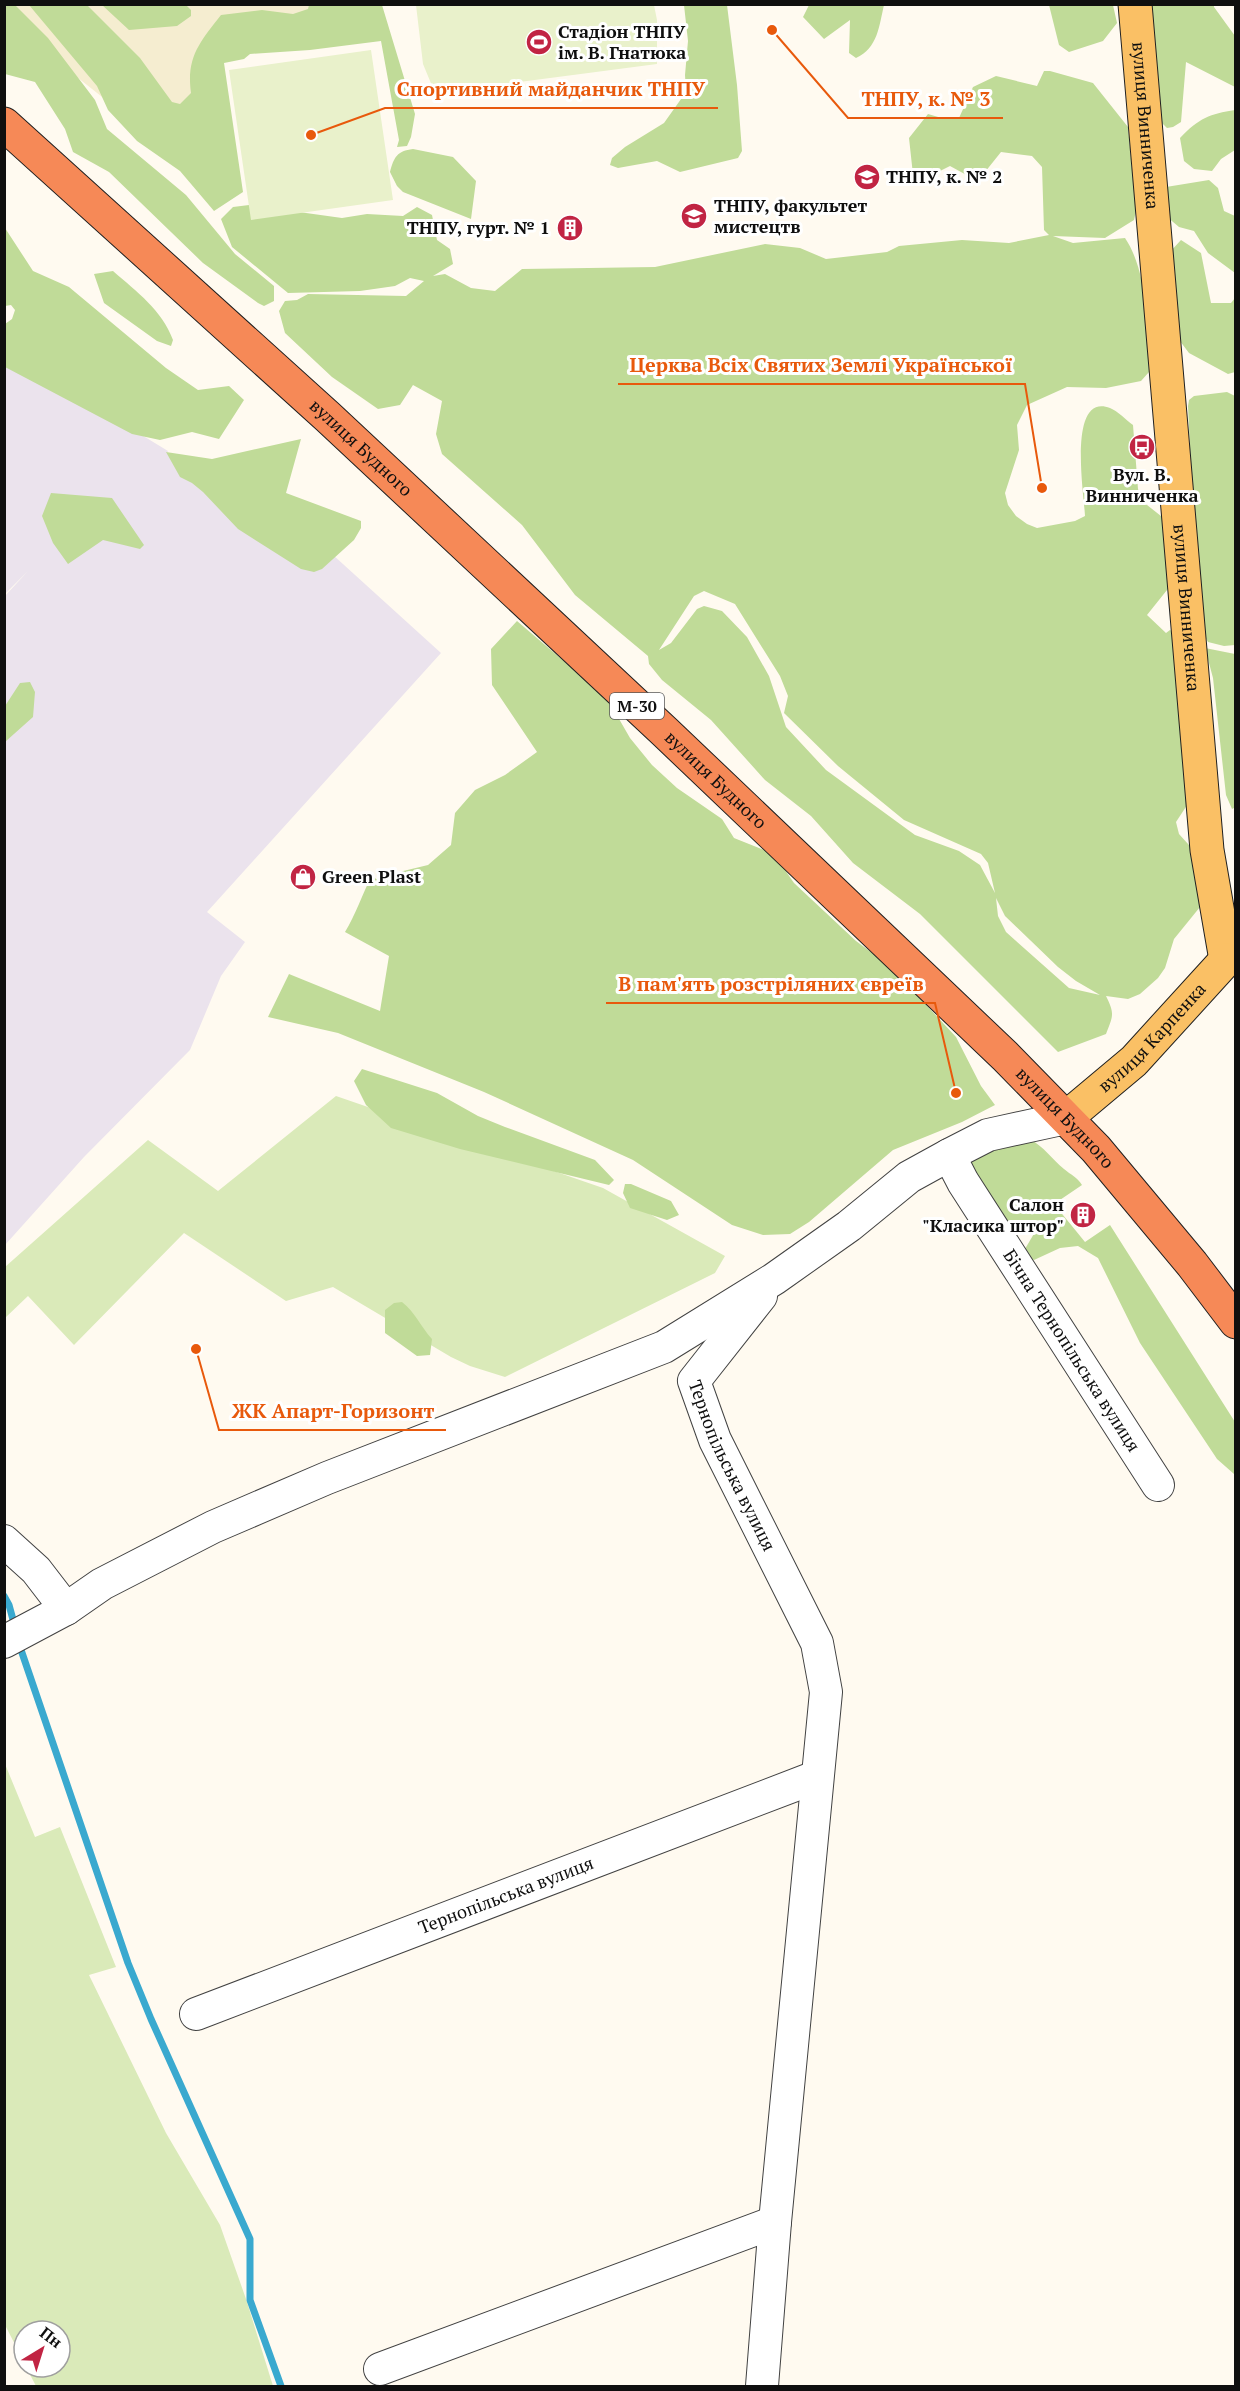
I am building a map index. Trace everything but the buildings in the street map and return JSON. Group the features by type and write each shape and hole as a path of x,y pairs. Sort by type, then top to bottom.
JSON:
{"highway":[{"name":"вулиця Будного","path":"4,124 328,417 656,724 1005,1056 1096,1149 1192,1263 1236,1322"}],"main road":[{"name":"вулиця Винниченка","path":"1135,4 1207,850 1231,964"},
{"name":"вулиця Карпенка","path":"1066,1118 1134,1061 1231,964"}],"street":[{"path":"17,1635 66,1609 102,1584 213,1527 327,1478 664,1347 774,1279 849,1226 909,1177 988,1135 1066,1118"},
{"name":"Бічна Тернопільська вулиця","path":"949,1155 963,1182 1158,1485"},
{"name":"Тернопільська вулиця","path":"762,2386 816,1777 826,1692 817,1643 715,1440 694,1381 774,1279"},
{"path":"4,1541 36,1570 66,1609"},
{"name":"Тернопільська вулиця","path":"196,2014 816,1777"},
{"path":"380,2369 775,2222"}],"shaded area":[{"path":"4,5 335,5 198,58 222,192 5,20"},
{"path":"5,352 168,451 167,453 322,545 441,653 207,912 245,942 221,976 190,1050 84,1157 5,1245 4,597 28,571 5,594"}],"green space":[{"path":"4,5 15,5 48,38 95,100 107,129 186,195 235,254 274,286 274,301 264,306 258,303 203,263 109,172 73,152 65,129 35,82 5,74"},
{"path":"29,5 87,5 140,58 172,102 180,104 191,93 191,69 196,51 221,15 262,10 293,14 308,9 309,5 382,5 415,114 411,137 407,146 397,147 399,140 381,41 310,50 250,54 244,59 224,63 243,192 214,211 180,171 137,141 108,110 97,86"},
{"path":"102,5 186,5 191,10 191,16 177,26 129,30"},
{"name":"Стадіон ТНПУ ім. В. Гнатюка","path":"416,5 654,5 657,20 657,64 435,93 423,64"},
{"path":"684,5 727,5 742,151 738,158 680,172 657,161 618,168 610,165 612,158 625,147 664,123 686,92 688,41"},
{"path":"809,5 884,5 873,42 863,54 856,58 849,53 850,20 824,39 803,17"},
{"path":"1049,5 1113,5 1117,23 1103,41 1069,52 1059,45"},
{"path":"1144,5 1214,5 1235,36 1235,87 1186,62 1181,122 1173,127 1167,128 1161,122"},
{"path":"371,50 393,200 251,220 229,70"},
{"path":"1044,71 1093,83 1128,127 1136,211 1134,220 1105,238 1053,236 1073,243 1125,238 1133,252 1142,285 1147,321 1149,372 1141,381 1106,388 1067,387 1027,405 1017,425 1019,450 1005,493 1008,505 1016,516 1037,528 1075,521 1085,516 1081,448 1083,429 1088,415 1097,407 1110,408 1133,425 1138,489 1142,501 1166,520 1171,585 1147,615 1166,633 1170,630 1181,636 1197,790 1176,822 1179,834 1198,855 1200,907 1174,939 1165,968 1158,978 1140,994 1128,999 1106,996 1112,1015 1106,1034 1058,1052 920,914 853,863 811,816 765,780 711,720 662,680 649,664 648,656 575,595 522,525 442,454 436,434 442,401 413,385 400,405 378,409 332,377 285,333 279,311 285,301 297,300 308,294 406,296 424,281 410,278 395,286 360,291 288,293 232,247 221,219 233,207 249,205 342,218 367,214 403,216 417,207 432,215 437,240 450,249 453,264 433,276 445,274 471,288 495,291 522,269 655,267 765,244 800,248 826,259 887,252 899,246 962,240 1009,243 1049,235 1044,230 1042,167 1032,156 1001,152 985,172 972,178 950,166 914,184 909,138 928,114 945,119 959,118 973,87 996,76 1037,86","holes":["704,591 735,604 780,676 788,696 784,713 838,766 904,820 981,854 988,863 995,893 980,865 959,851 915,835 826,770 786,727 769,676 747,637 722,611 704,606 697,609 671,643 659,650 694,596","996,898 1005,916 1058,967 1100,995 1069,988 1006,932 998,916"]},
{"path":"1235,110 1235,150 1221,159 1212,171 1194,169 1184,161 1180,138 1205,118"},
{"path":"413,149 453,157 476,181 471,219 403,192 397,186 390,172 393,162 403,151"},
{"path":"1209,180 1218,188 1224,211 1235,216 1235,273 1208,253 1194,231 1179,227 1160,211 1166,187"},
{"path":"5,228 33,271 69,287 166,368 198,390 229,386 244,400 219,439 192,432 160,440 132,434 5,367 5,324 12,319 15,310 11,305 5,306"},
{"path":"1181,240 1201,253 1211,303 1231,303 1235,298 1235,372 1228,374 1189,353 1180,341 1169,253"},
{"path":"113,271 156,311 173,340 171,346 157,341 104,303 94,274"},
{"path":"1227,392 1235,396 1235,645 1224,646 1208,642 1198,624 1188,406 1189,400 1194,396"},
{"path":"301,439 286,493 361,521 361,528 354,540 322,569 314,572 301,569 238,529 203,492 180,477 166,452 212,459"},
{"path":"51,493 112,498 144,545 140,549 103,540 68,564 53,543 42,516"},
{"path":"517,621 607,698 630,738 652,765 677,788 722,819 734,838 774,854 794,883 856,941 891,967 956,1037 981,1086 995,1105 962,1122 893,1150 809,1222 790,1234 763,1235 732,1225 633,1160 484,1092 338,1033 268,1017 289,974 380,1011 389,956 345,932 372,875 380,883 395,873 428,865 451,845 455,813 475,790 505,775 537,752 492,685 491,649"},
{"path":"1205,648 1235,654 1236,807 1232,809 1226,795 1213,678"},
{"path":"30,682 35,692 33,717 5,742 5,706 20,683"},
{"path":"362,1069 437,1093 478,1116 595,1160 614,1180 609,1185 460,1149 391,1128 366,1105 354,1081"},
{"path":"336,1096 603,1188 725,1256 715,1273 505,1377 470,1366 451,1357 333,1287 286,1301 184,1233 74,1345 28,1296 5,1318 5,1267 148,1140 218,1191"},
{"path":"1030,1139 1082,1185 1054,1204 1085,1242 1110,1225 1235,1422 1236,1471 1234,1474 1217,1459 1140,1343 1098,1258 1078,1246 1060,1248 1034,1260 1022,1254 1035,1232 1005,1224 963,1162 970,1154"},
{"path":"625,1184 631,1184 671,1201 679,1215 667,1220 630,1208 623,1193"},
{"path":"402,1302 411,1310 432,1339 430,1355 417,1356 385,1333 385,1310 394,1303"},
{"path":"5,1764 35,1837 60,1827 116,1967 89,1975 166,2133 220,2225 273,2386 36,2386 32,2379 72,2379 72,2319 12,2319 12,2339 5,2325"}],"waterway":[{"path":"4,1596 15,1627"},
{"path":"19,1644 128,1963 250,2239 250,2300 281,2386"}],"place":[{"name":"ТНПУ, к. № 3","path":"772,30"},
{"name":"Стадіон ТНПУ ім. В. Гнатюка","path":"539,42"},
{"name":"Спортивний майданчик ТНПУ","path":"311,135"},
{"name":"ТНПУ, к. № 2","path":"867,177"},
{"name":"ТНПУ, факультет мистецтв","path":"694,216"},
{"name":"ТНПУ, гурт. № 1","path":"570,228"},
{"name":"Вул. В. Винниченка","path":"1142,447"},
{"name":"Церква Всіх Святих Землі Української","path":"1042,488"},
{"name":"Green Plast","path":"303,877"},
{"name":"В пам'ять розстріляних євреїв","path":"956,1093"},
{"name":"Салон \"Класика штор\"","path":"1083,1215"},
{"name":"ЖК Апарт-Горизонт","path":"196,1349"}]}
